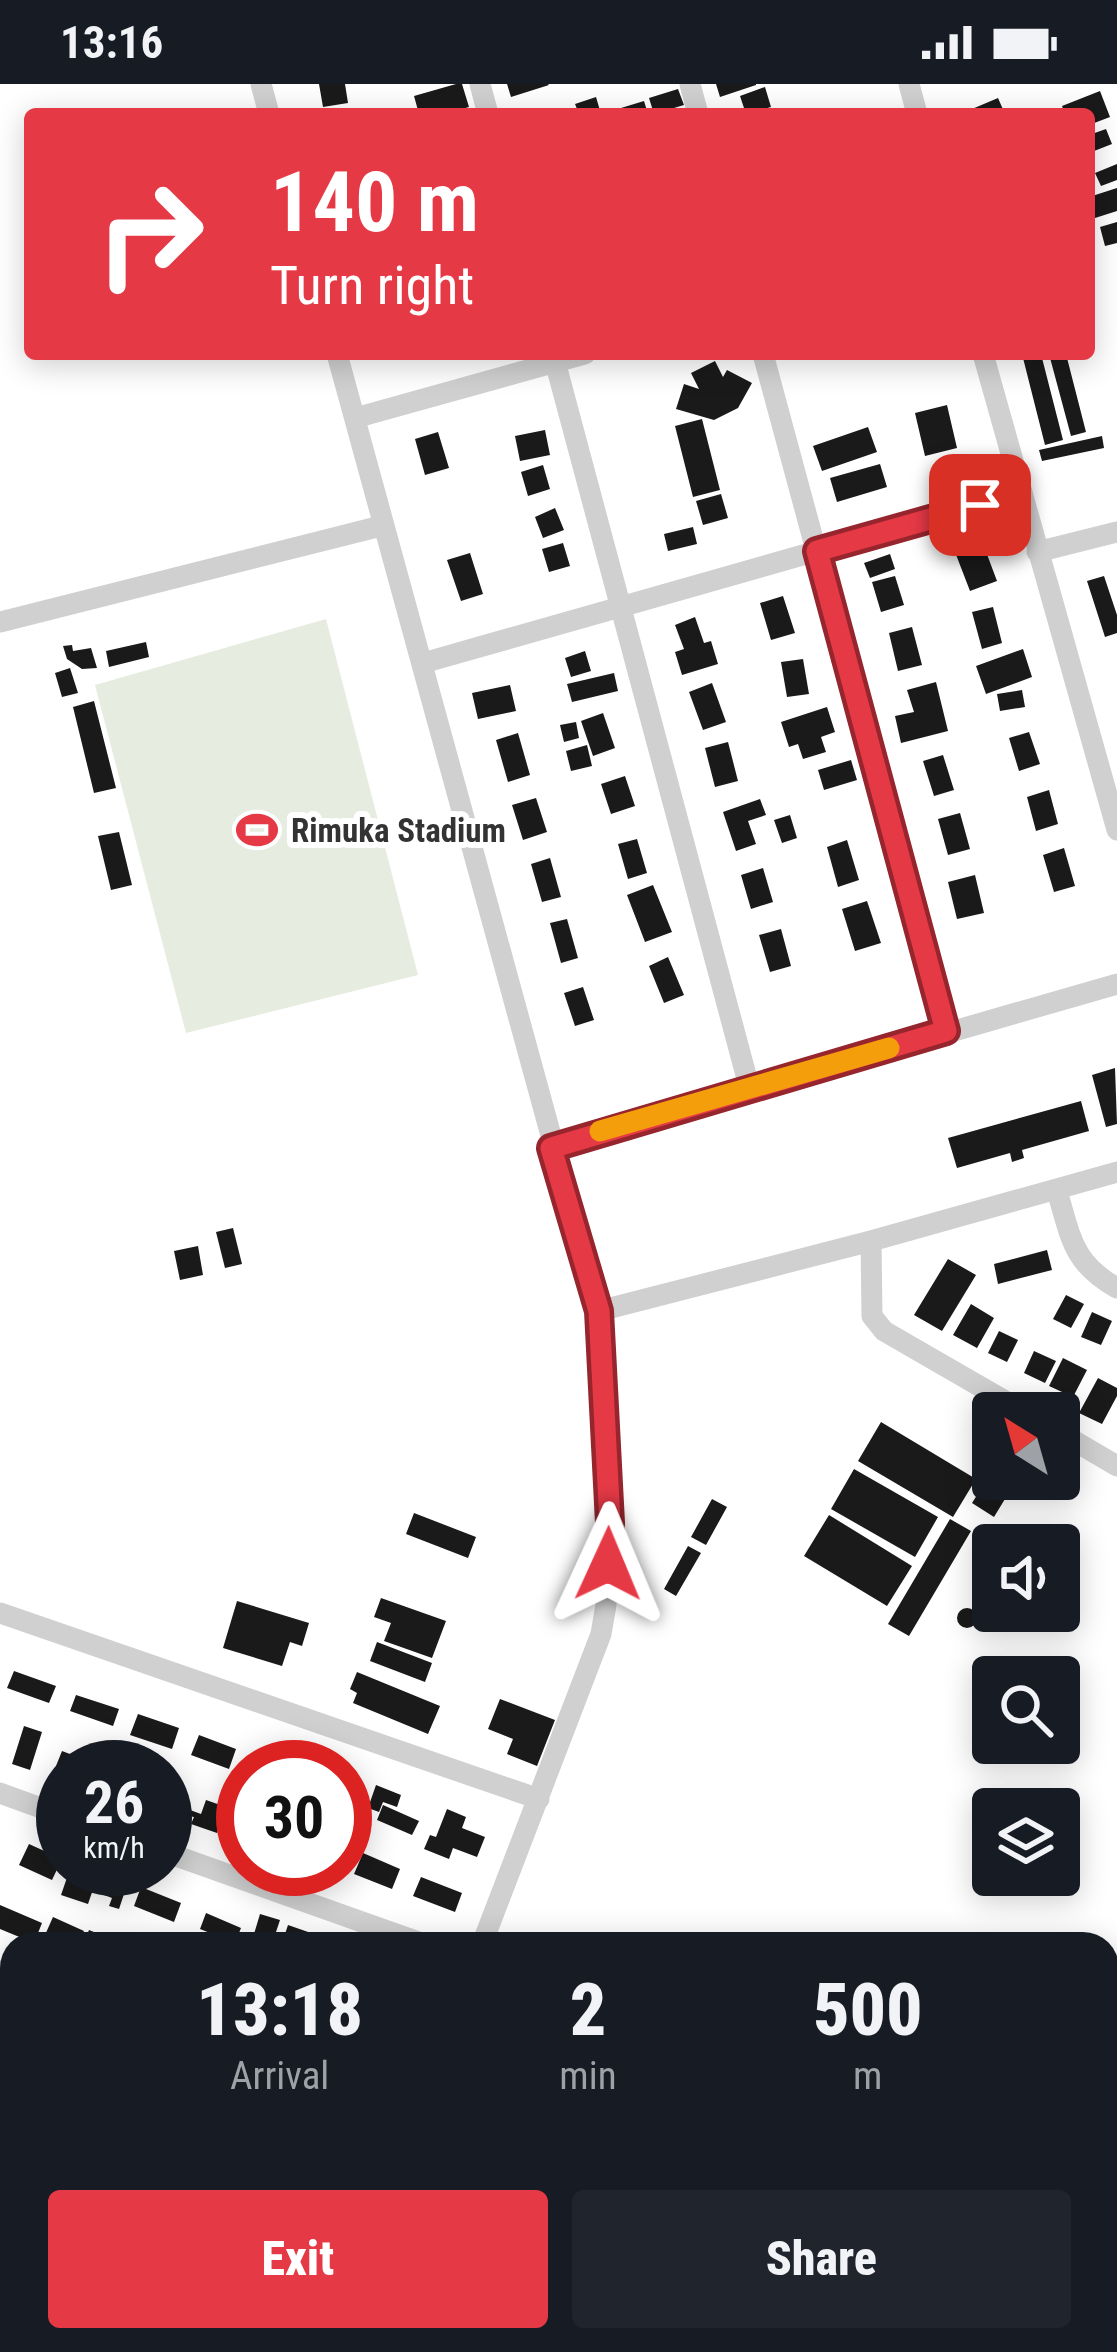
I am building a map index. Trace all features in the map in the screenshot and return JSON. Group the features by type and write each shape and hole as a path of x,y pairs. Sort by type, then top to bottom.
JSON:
{"street":[{"path":"339,360 599,1311 610,1523 601,1634 487,1932"},
{"path":"355,418 547,360"},
{"path":"555,360 750,1090"},
{"path":"765,360 946,1031"},
{"path":"984,360 1037,552 1109,760 1117,830"},
{"path":"424,663 1021,493"},
{"path":"0,622 381,526"},
{"path":"1037,552 1117,532"},
{"path":"551,1148 1117,984"},
{"path":"599,1311 1117,1172"},
{"path":"1057,1191 1076,1254 1090,1272 1117,1288"},
{"path":"872,1241 872,1316 884,1330 990,1392"},
{"path":"1080,1444 1117,1466"},
{"path":"0,1613 538,1798"},
{"path":"0,1793 36,1806"},
{"path":"192,1862 390,1932"}],"shaded area":[{"name":"Rimuka Stadium","path":"326,619 418,975 186,1033 95,685"}],"building":[{"path":"319,84 345,84 348,103 323,107"},
{"path":"462,84 469,107 417,108 414,96"},
{"path":"507,84 548,84 549,85 511,97"},
{"path":"716,84 756,84 756,85 720,97"},
{"path":"765,87 771,107 744,108 740,96"},
{"path":"678,89 684,105 652,108 649,98"},
{"path":"1100,91 1110,117 1095,123 1095,108 1062,106"},
{"path":"596,97 599,108 577,108 575,104"},
{"path":"998,98 1002,108 974,108"},
{"path":"1106,129 1112,144 1095,151 1095,133"},
{"path":"1117,164 1117,180 1101,186 1095,173"},
{"path":"1117,188 1117,211 1095,218 1095,195"},
{"path":"1117,222 1117,243 1105,246 1100,227"},
{"path":"1024,360 1043,360 1063,440 1045,445"},
{"path":"1051,360 1068,360 1086,432 1071,436"},
{"path":"715,361 723,377 727,370 752,383 738,408 714,420 676,409 684,384 699,389 691,373"},
{"path":"947,405 957,448 925,456 915,413"},
{"path":"702,419 720,490 693,497 675,426"},
{"path":"868,427 877,452 822,471 813,446"},
{"path":"545,430 550,455 520,461 515,436"},
{"path":"438,432 449,468 425,475 415,439"},
{"path":"1102,436 1104,448 1042,461 1039,450"},
{"path":"880,464 887,487 837,502 830,478"},
{"path":"543,465 550,489 528,496 521,472"},
{"path":"721,494 728,518 703,525 696,501"},
{"path":"555,508 564,530 543,538 535,517"},
{"path":"693,527 697,544 668,551 664,534"},
{"path":"982,541 997,581 970,591 955,552"},
{"path":"563,543 570,566 549,572 542,549"},
{"path":"470,553 483,594 461,601 447,560"},
{"path":"890,554 895,569 870,578 864,563"},
{"path":"895,576 904,605 881,612 872,582"},
{"path":"1104,576 1117,615 1117,633 1105,637 1087,581"},
{"path":"783,596 795,633 771,640 760,603"},
{"path":"993,607 1002,643 982,649 972,612"},
{"path":"695,617 704,643 711,641 718,664 682,675 675,652 684,649 675,625"},
{"path":"912,627 922,665 898,671 889,633"},
{"path":"146,642 149,657 109,667 106,651"},
{"path":"72,645 73,651 91,648 97,668 82,669 67,659 63,646"},
{"path":"1023,649 1032,677 986,694 976,666"},
{"path":"585,651 591,671 571,677 565,658"},
{"path":"803,659 809,694 787,697 781,662"},
{"path":"70,668 78,693 62,697 55,673"},
{"path":"614,673 618,691 572,702 567,684"},
{"path":"936,682 948,731 901,743 895,716 914,712 907,690"},
{"path":"712,683 726,722 703,730 689,692"},
{"path":"510,685 516,711 478,719 472,693"},
{"path":"1022,690 1025,707 1000,711 997,694"},
{"path":"94,701 116,788 94,793 73,707"},
{"path":"827,707 835,732 821,737 826,752 803,759 798,744 789,747 781,722"},
{"path":"603,713 615,748 593,756 581,721"},
{"path":"576,722 579,738 564,742 560,725"},
{"path":"1029,732 1040,764 1019,771 1009,738"},
{"path":"518,733 530,775 508,782 496,740"},
{"path":"728,742 738,781 715,787 705,748"},
{"path":"587,745 592,766 571,771 566,751"},
{"path":"943,755 954,790 934,796 923,761"},
{"path":"851,760 857,780 824,790 818,770"},
{"path":"625,776 635,806 611,814 601,784"},
{"path":"1049,790 1058,824 1036,831 1027,797"},
{"path":"536,798 547,832 523,840 512,805"},
{"path":"760,799 766,815 748,821 756,844 736,851 723,812"},
{"path":"960,813 970,849 948,855 938,819"},
{"path":"790,815 797,838 782,843 774,820"},
{"path":"119,832 132,885 111,890 98,836"},
{"path":"637,839 647,873 628,879 618,844"},
{"path":"847,840 859,880 838,887 827,847"},
{"path":"1064,848 1075,886 1054,892 1043,855"},
{"path":"550,858 561,897 542,902 531,864"},
{"path":"763,868 773,902 751,909 741,875"},
{"path":"975,875 984,913 957,919 948,882"},
{"path":"653,885 672,932 645,942 627,895"},
{"path":"867,901 881,943 855,951 842,909"},
{"path":"567,919 578,958 561,963 550,923"},
{"path":"781,929 791,966 770,972 759,935"},
{"path":"668,957 684,995 664,1003 649,966"},
{"path":"583,987 594,1020 575,1026 564,993"},
{"path":"1115,1068 1117,1124 1106,1127 1092,1075"},
{"path":"1081,1101 1089,1131 1022,1150 1024,1158 1012,1162 1010,1153 957,1168 948,1138"},
{"path":"233,1228 242,1264 225,1268 216,1232"},
{"path":"198,1246 203,1275 180,1280 174,1251"},
{"path":"1047,1250 1052,1270 998,1284 994,1264"},
{"path":"948,1259 976,1275 942,1331 914,1315"},
{"path":"1066,1295 1084,1304 1071,1328 1053,1319"},
{"path":"971,1304 994,1318 977,1348 953,1335"},
{"path":"1092,1312 1112,1321 1101,1345 1081,1337"},
{"path":"999,1331 1018,1340 1007,1362 988,1353"},
{"path":"1034,1351 1056,1361 1045,1383 1024,1373"},
{"path":"1063,1358 1087,1370 1076,1392 1049,1386"},
{"path":"1098,1378 1117,1388 1102,1424 1080,1411"},
{"path":"881,1422 972,1477 972,1486 953,1517 858,1461"},
{"path":"854,1469 938,1517 915,1557 831,1509"},
{"path":"712,1499 727,1507 706,1545 691,1537"},
{"path":"974,1500 1004,1500 994,1517"},
{"path":"414,1513 476,1537 468,1558 406,1534"},
{"path":"829,1515 912,1566 887,1606 804,1556"},
{"path":"950,1519 971,1531 909,1636 888,1624"},
{"path":"688,1546 701,1553 676,1596 664,1589"},
{"path":"381,1598 446,1621 432,1658 384,1641 391,1623 374,1617"},
{"path":"237,1601 309,1623 302,1646 290,1642 282,1666 223,1648"},
{"path":"967,1608 972,1610 972,1626 967,1628 957,1618"},
{"path":"377,1642 432,1663 425,1682 370,1661"},
{"path":"14,1671 56,1686 49,1703 7,1688"},
{"path":"357,1672 440,1706 428,1734 353,1703 357,1693 350,1689"},
{"path":"76,1695 119,1709 113,1726 70,1711"},
{"path":"500,1699 555,1720 537,1766 507,1754 513,1739 488,1729"},
{"path":"138,1714 179,1728 175,1740 130,1735"},
{"path":"24,1726 42,1732 30,1770 12,1764"},
{"path":"199,1735 216,1741 216,1764 192,1755"},
{"path":"376,1785 401,1795 397,1807 383,1802 379,1812 372,1809"},
{"path":"206,1800 216,1804 216,1833 192,1824 192,1811 201,1814"},
{"path":"383,1805 419,1821 412,1835 377,1820"},
{"path":"447,1809 466,1817 462,1828 485,1837 477,1857 453,1848 449,1859 424,1849 430,1835 436,1837"},
{"path":"29,1844 36,1847 36,1873 19,1865"},
{"path":"372,1857 400,1869 392,1889 372,1881"},
{"path":"421,1877 462,1893 455,1912 413,1896"},
{"path":"64,1896 91,1896 88,1904"},
{"path":"107,1896 123,1896 119,1909 109,1906 112,1898"},
{"path":"138,1896 164,1896 181,1903 174,1922 134,1906"},
{"path":"0,1905 42,1923 38,1932 0,1929"},
{"path":"206,1913 241,1928 239,1932 200,1929"},
{"path":"260,1914 280,1920 276,1932 255,1932"},
{"path":"53,1917 84,1931 84,1932 46,1932"}],"slow traffic":[{"path":"600,1131 889,1048"}],"place":[{"name":"Rimuka Stadium","path":"257,830"}],"route":[{"path":"608,1564 599,1311 551,1148 946,1031 817,551 980,505"}]}
